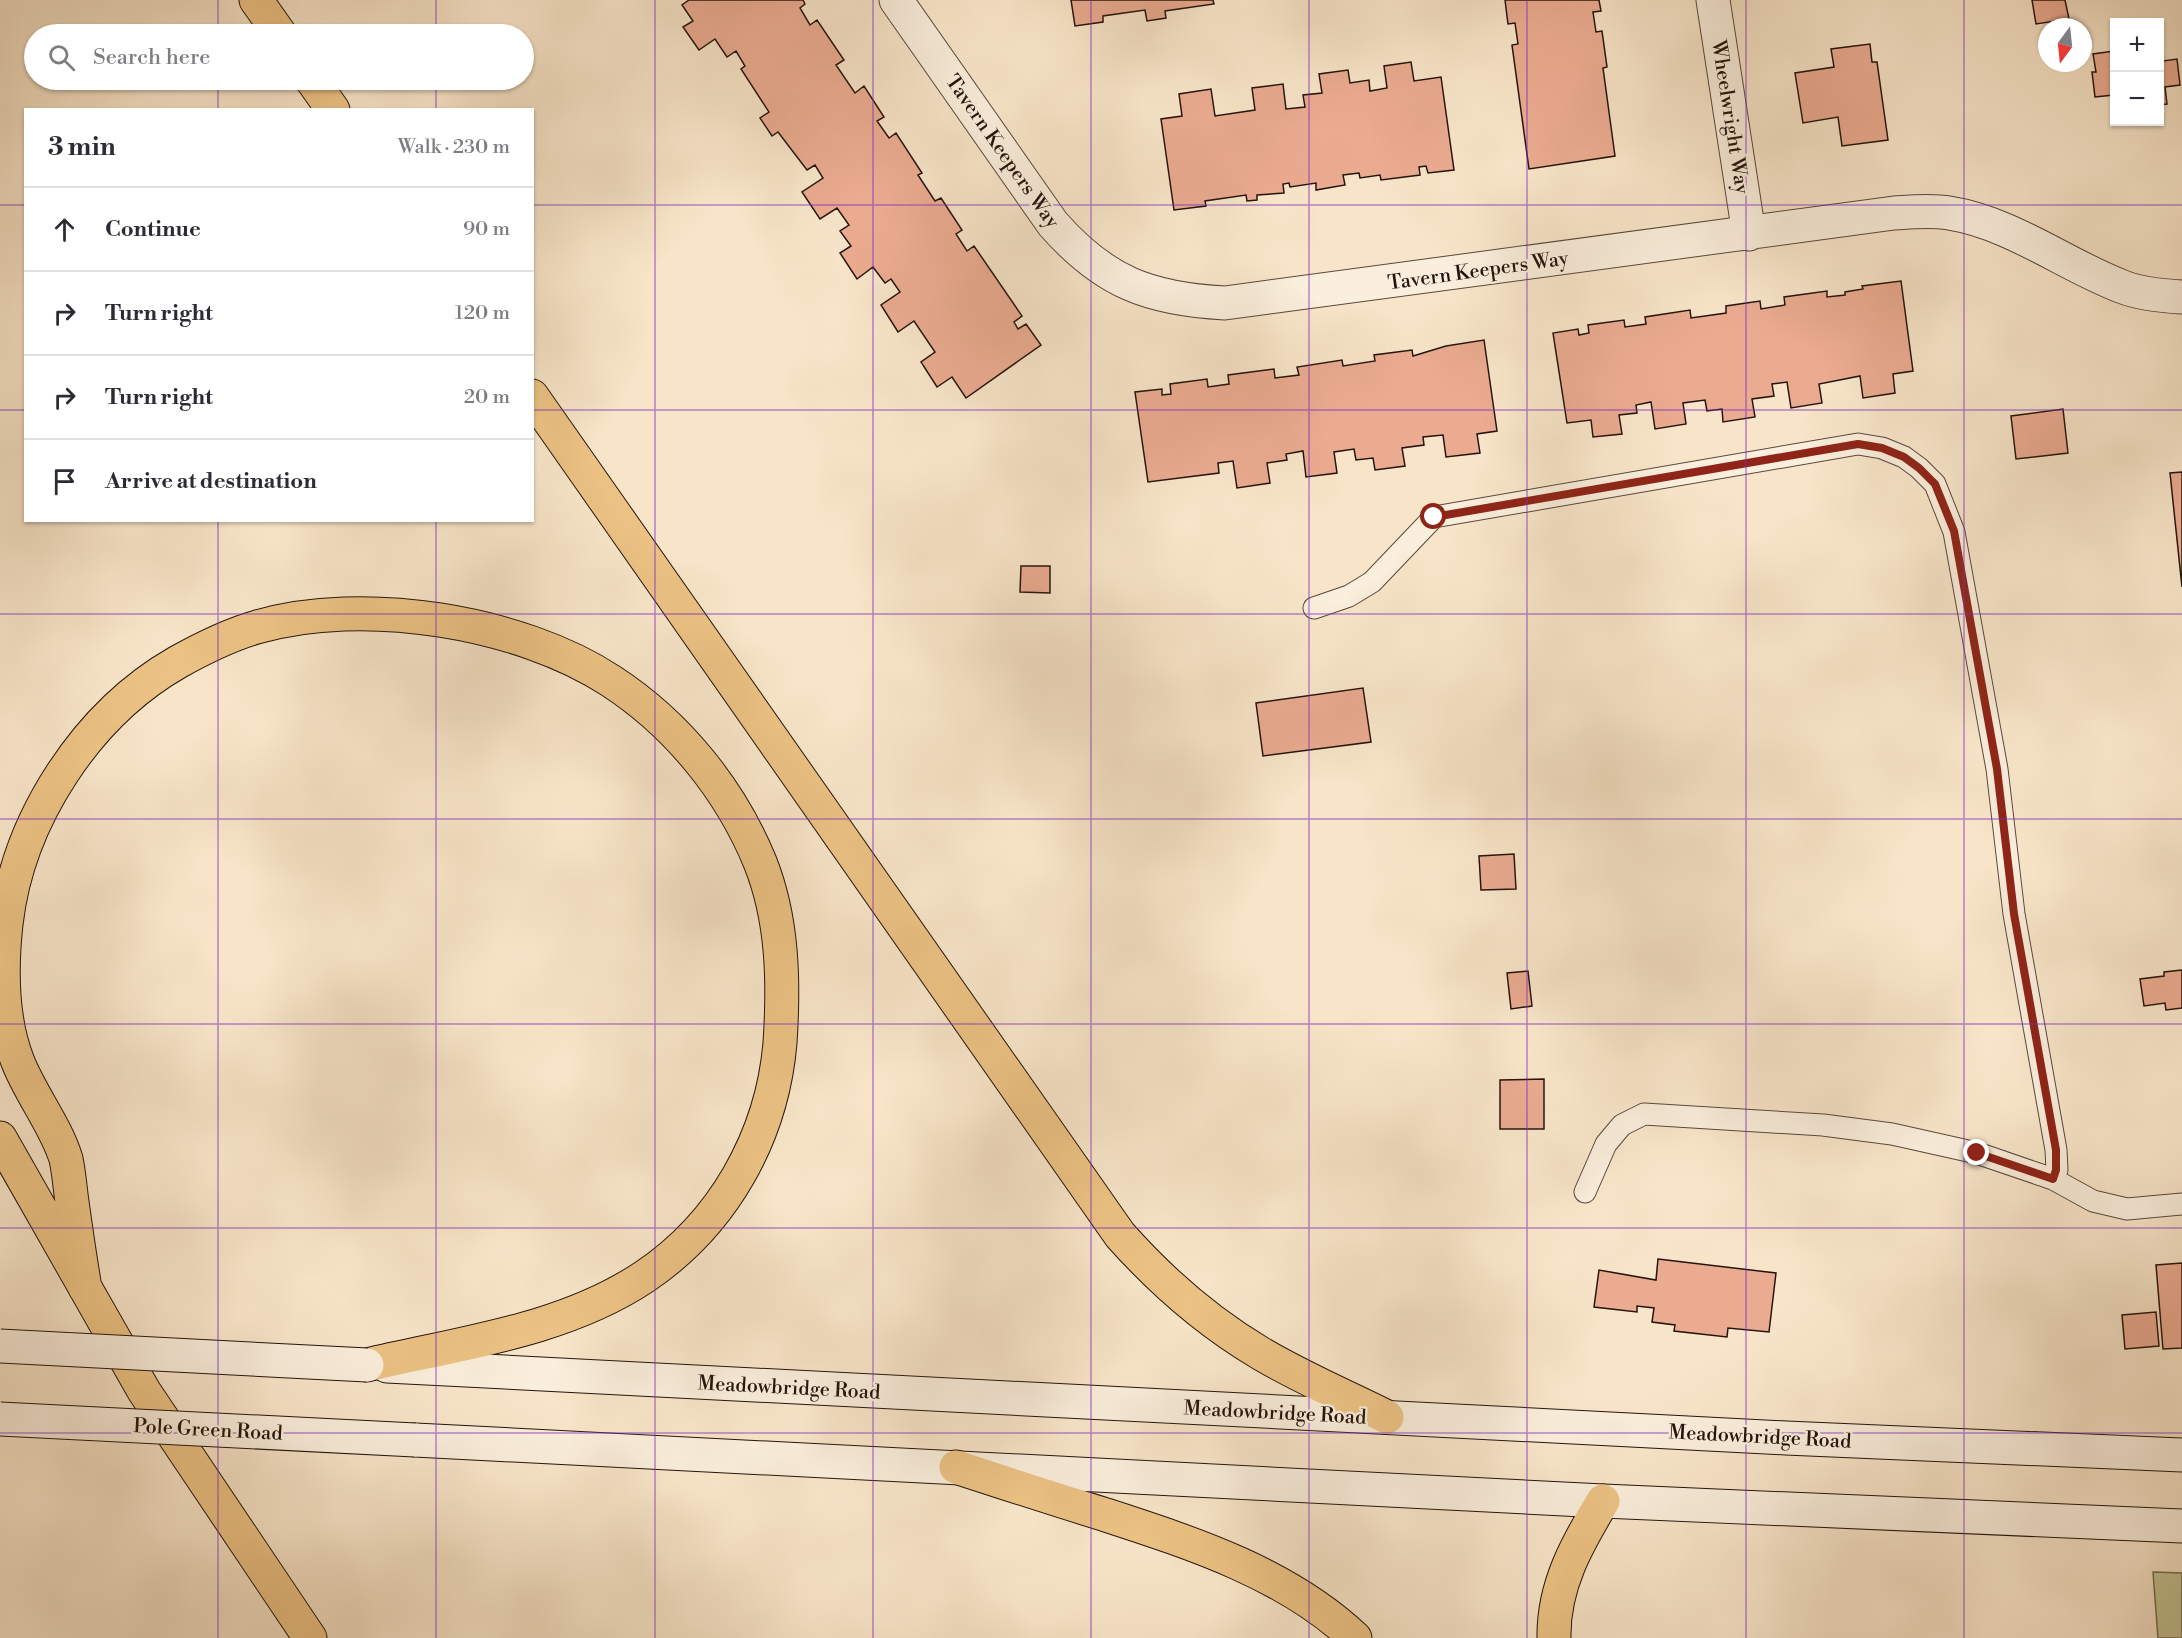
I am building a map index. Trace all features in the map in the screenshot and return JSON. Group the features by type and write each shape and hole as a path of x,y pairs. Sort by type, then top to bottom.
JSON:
{"highway":[{"path":"256,0 273,24"},
{"path":"319,90 332,108"},
{"path":"534,399 1120,1235 1173,1288 1225,1330 1261,1353 1387,1418"},
{"path":"85,1288 65,1158 18,1061 6,1020 3,979 7,919 20,864 44,806 76,751 114,710 158,674 207,646 260,626 325,616 392,614 458,622 509,634 571,658 613,682 661,719 703,764 737,813 761,865 774,908 781,952 782,1010 778,1058 771,1098 754,1150 734,1185 709,1219 678,1251 647,1275 616,1294 551,1321 367,1365"},
{"path":"0,1138 144,1391 310,1638"},
{"path":"956,1467 1211,1551 1268,1577 1307,1601 1355,1638"},
{"path":"1554,1638 1560,1584 1576,1547 1604,1501"}],"main road":[{"name":"Tavern Keepers Way","path":"896,0 1059,231 1093,264 1154,295 1186,301 1225,303 1894,213 1949,213 2007,231 2124,288 2162,296 2182,297"},
{"name":"Wheelwright Way","path":"1713,0 1749,234"},
{"path":"0,1346 367,1365"},
{"name":"Meadowbridge Road","path":"367,1365 1387,1418 2182,1455"},
{"name":"Pole Green Road","path":"0,1419 956,1467"},
{"path":"956,1467 1604,1501 2182,1526"}],"lane":[{"path":"1314,608 1349,596 1372,582 1434,517 1858,444 1882,448 1904,457 1919,468 1935,484 1954,531 1997,769 2014,914 2056,1150 2056,1170 2053,1179"},
{"path":"1585,1192 1606,1144 1622,1125 1644,1114 1823,1125 1892,1134 1977,1153 2053,1179 2093,1201 2127,1209 2182,1204"}],"green space":[{"path":"2153,1572 2182,1573 2182,1638 2158,1638"}],"building":[{"path":"689,0 803,0 805,4 800,8 810,25 817,20 844,60 836,65 855,93 864,86 884,117 877,121 889,138 896,133 922,173 918,175 935,201 941,198 962,230 956,234 967,251 974,246 1022,316 1014,322 1018,329 1026,324 1041,345 966,398 952,377 937,387 921,362 935,352 914,321 898,332 881,305 900,292 891,279 885,283 873,267 857,279 840,253 851,246 840,231 849,225 837,208 820,219 802,192 823,178 815,165 807,170 778,132 772,136 760,118 769,112 741,69 745,66 736,51 727,57 715,39 699,50 683,27 693,21 682,5"},
{"path":"1071,0 1213,0 1214,4 1165,11 1166,18 1147,21 1145,10 1103,16 1103,22 1075,26"},
{"path":"1505,0 1599,0 1601,11 1593,12 1596,32 1602,31 1607,67 1603,68 1615,156 1529,169 1512,45 1518,44 1515,23 1508,24"},
{"path":"2032,0 2065,0 2069,18 2038,18 2038,24 2036,24"},
{"path":"1870,44 1872,62 1877,62 1888,140 1842,146 1838,117 1803,123 1795,73 1834,67 1831,49"},
{"path":"2110,52 2110,95 2095,97 2092,72 2096,72 2093,54"},
{"path":"2177,59 2180,85 2165,87 2167,104 2164,104 2164,61"},
{"path":"1411,62 1414,81 1441,77 1454,170 1428,173 1426,166 1419,167 1420,175 1381,180 1380,175 1360,178 1359,173 1343,175 1345,185 1316,190 1316,183 1290,187 1289,183 1283,184 1284,193 1257,195 1257,200 1247,201 1246,195 1205,201 1206,206 1174,210 1161,119 1182,116 1179,94 1211,89 1215,116 1255,110 1252,88 1283,84 1286,109 1305,107 1303,95 1322,93 1319,74 1348,70 1350,83 1369,80 1370,91 1387,88 1384,66"},
{"path":"1901,281 1913,371 1893,374 1895,393 1863,398 1860,376 1819,384 1822,403 1791,408 1787,382 1772,384 1774,396 1752,399 1755,417 1723,422 1722,409 1707,411 1705,400 1683,403 1686,424 1655,429 1651,402 1636,405 1637,413 1619,415 1622,434 1593,437 1591,420 1567,423 1553,333 1578,329 1579,335 1589,333 1588,325 1624,320 1625,327 1646,324 1645,317 1690,310 1691,318 1726,313 1726,306 1760,301 1761,309 1785,305 1784,297 1827,291 1827,297 1845,295 1845,292 1863,289 1862,286"},
{"path":"1484,340 1497,431 1477,434 1480,453 1446,457 1443,435 1423,437 1424,445 1402,448 1405,466 1375,470 1373,458 1356,460 1354,449 1334,452 1337,473 1306,477 1303,451 1286,454 1287,460 1267,463 1270,483 1237,488 1233,461 1218,463 1219,473 1148,482 1135,392 1162,389 1162,395 1171,394 1170,384 1207,379 1208,387 1229,384 1228,375 1274,369 1275,378 1299,375 1297,367 1342,360 1343,366 1375,361 1374,355 1412,350 1413,356 1446,346"},
{"path":"2063,409 2068,453 2016,459 2011,416"},
{"path":"2182,472 2182,587 2170,473"},
{"path":"1021,566 1050,566 1050,593 1020,592"},
{"path":"1363,688 1371,742 1263,756 1256,703"},
{"path":"1514,854 1516,889 1481,890 1479,856"},
{"path":"2182,970 2182,1008 2166,1010 2165,1003 2144,1006 2140,979 2164,976 2164,972"},
{"path":"1528,971 1532,1006 1511,1009 1507,973"},
{"path":"1544,1079 1544,1129 1500,1129 1500,1080"},
{"path":"1658,1259 1776,1273 1769,1332 1728,1328 1727,1337 1674,1331 1675,1325 1652,1322 1654,1308 1637,1306 1637,1312 1594,1307 1599,1270 1656,1280"},
{"path":"2182,1263 2182,1348 2163,1349 2156,1265"},
{"path":"2156,1312 2159,1346 2125,1349 2122,1315"}],"route":[{"path":"1434,517 1858,444 1882,448 1904,457 1935,484 1954,531 1997,769 2014,914 2056,1150 2056,1170 2053,1179 1977,1153"}]}
